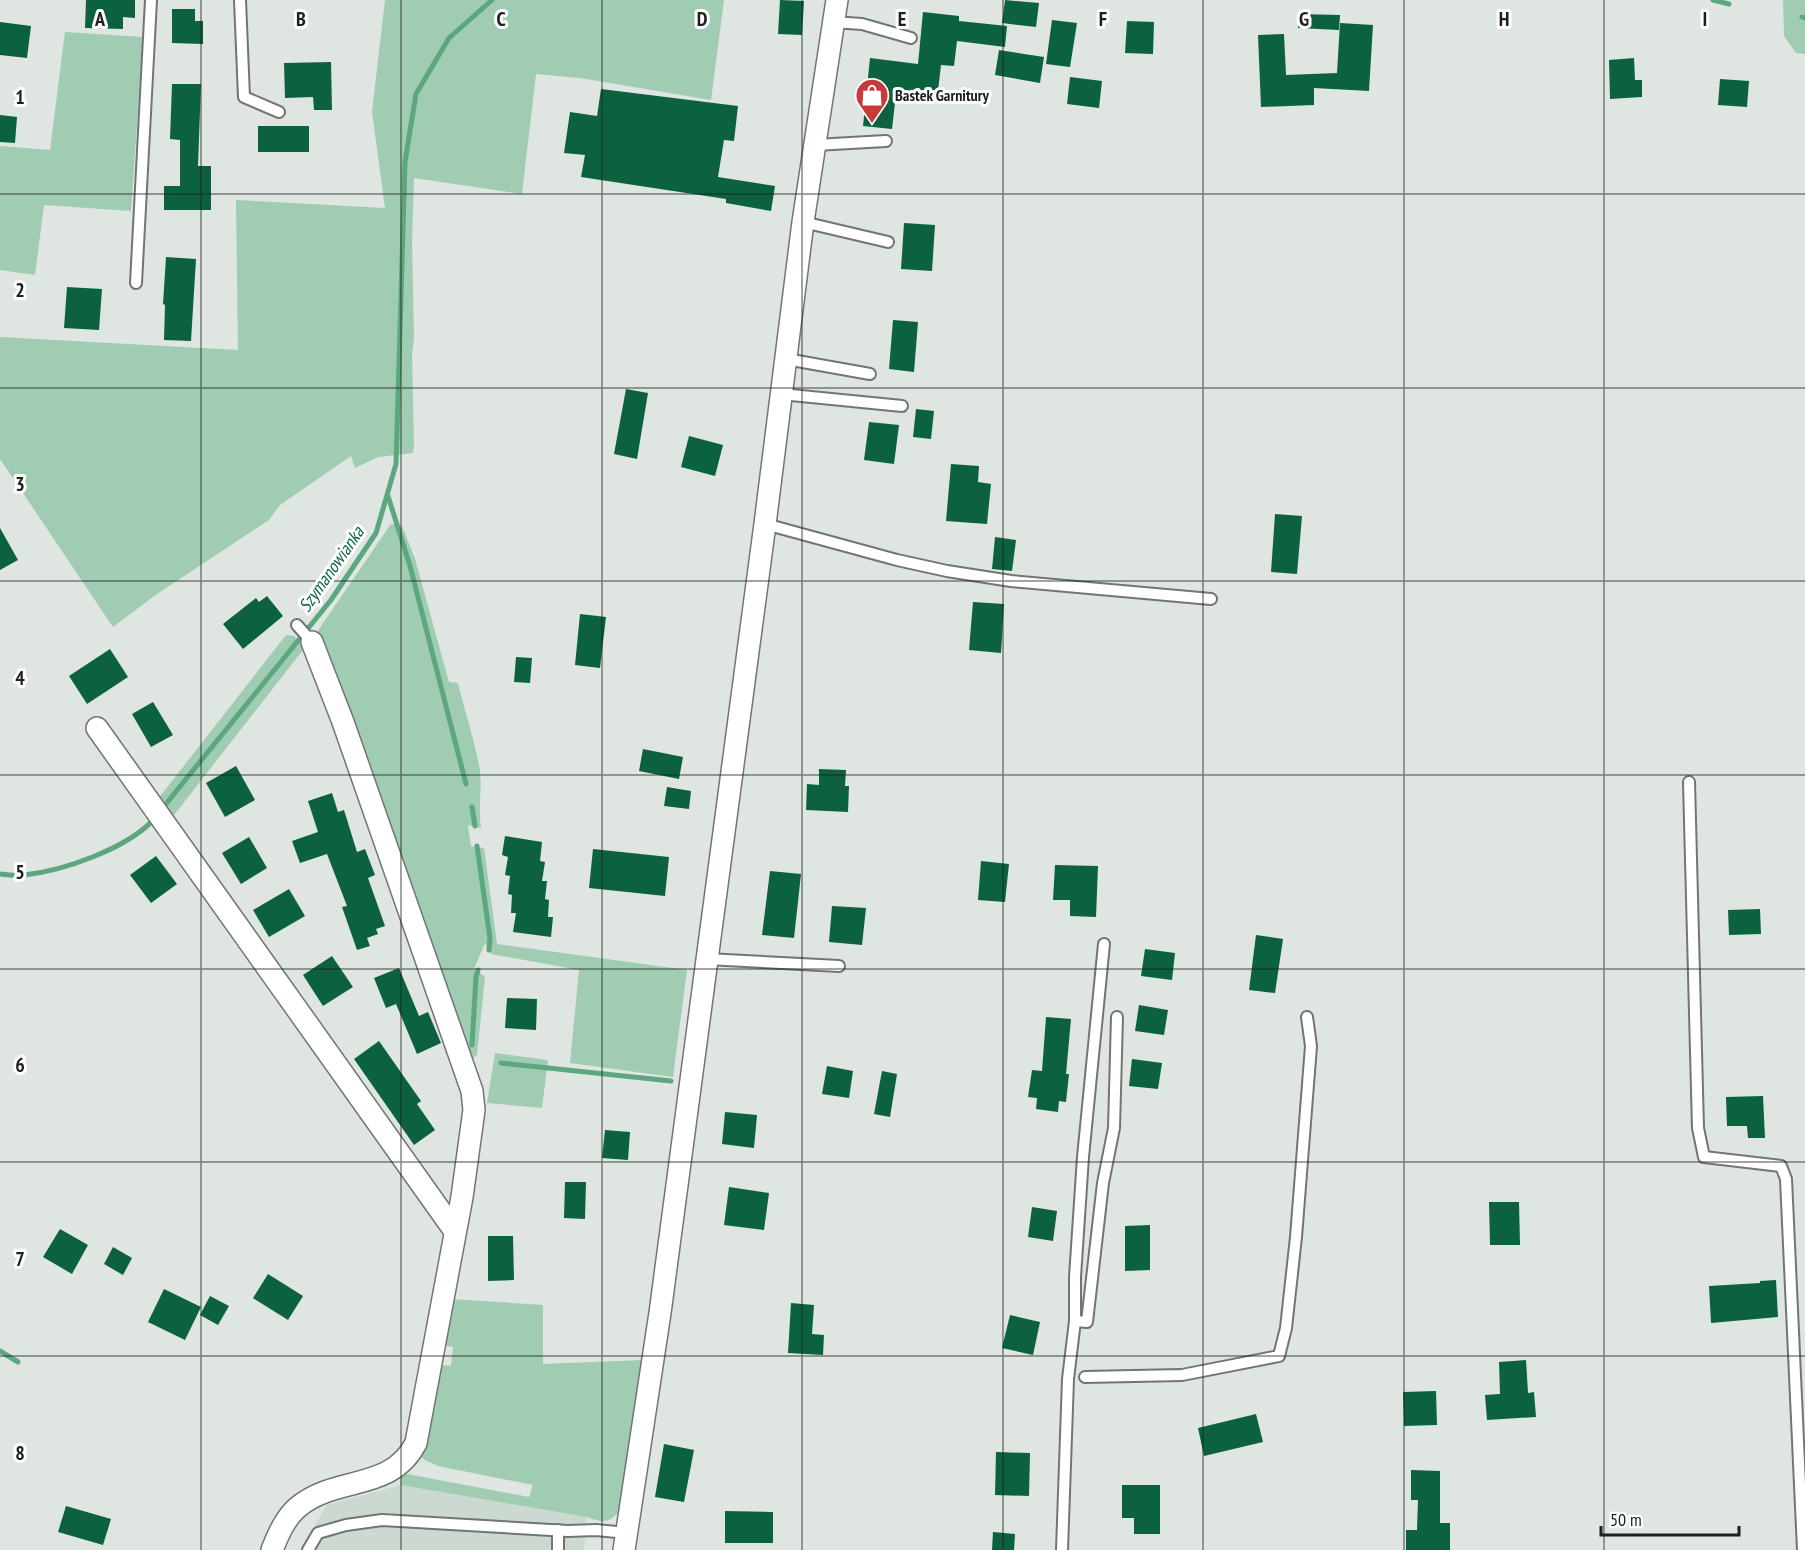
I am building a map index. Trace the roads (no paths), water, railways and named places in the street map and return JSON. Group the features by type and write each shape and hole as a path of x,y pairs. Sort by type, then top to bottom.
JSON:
{"street":[{"path":"626,1542 660,1313 803,222 837,0"},
{"path":"272,1550 279,1531 297,1508 319,1494 382,1476 409,1457 416,1443 462,1197 474,1110 472,1091 343,722 312,642"},
{"path":"97,728 454,1230"}],"lane":[{"path":"136,283 151,0"},
{"path":"240,0 244,97 279,112"},
{"path":"833,22 862,24 911,38"},
{"path":"814,146 886,141"},
{"path":"803,222 888,242"},
{"path":"786,358 870,374"},
{"path":"781,394 902,406"},
{"path":"765,524 897,560 947,571 1011,581 1211,599"},
{"path":"297,625 312,642"},
{"path":"1689,782 1698,1128 1704,1157 1780,1166 1786,1179 1803,1550"},
{"path":"1062,1550 1068,1379 1075,1321 1075,1277 1083,1157 1104,944"},
{"path":"707,959 839,966"},
{"path":"1075,1321 1087,1322 1103,1182 1114,1128 1117,1017"},
{"path":"1085,1377 1182,1375 1279,1356 1286,1328 1297,1225 1311,1046 1306,1017"},
{"path":"308,1550 318,1533 346,1525 382,1520 596,1530 626,1542"},
{"path":"558,1530 558,1550"}],"waterway":[{"name":"Szymanowianka","path":"161,810 331,600 376,533 396,464 405,162 416,94 449,38 492,0"},
{"name":"Szymanowianka","path":"1713,0 1729,4"},
{"path":"388,496 410,566 466,784"},
{"path":"472,807 475,826"},
{"name":"Szymanowianka","path":"0,874 40,873 76,863 129,839 155,818"},
{"path":"477,846 490,938 489,950"},
{"path":"472,1045 478,970"},
{"path":"501,1063 671,1081"},
{"path":"0,1351 18,1362"}],"place":[{"name":"Bastek Garnitury","path":"872,124"}]}
